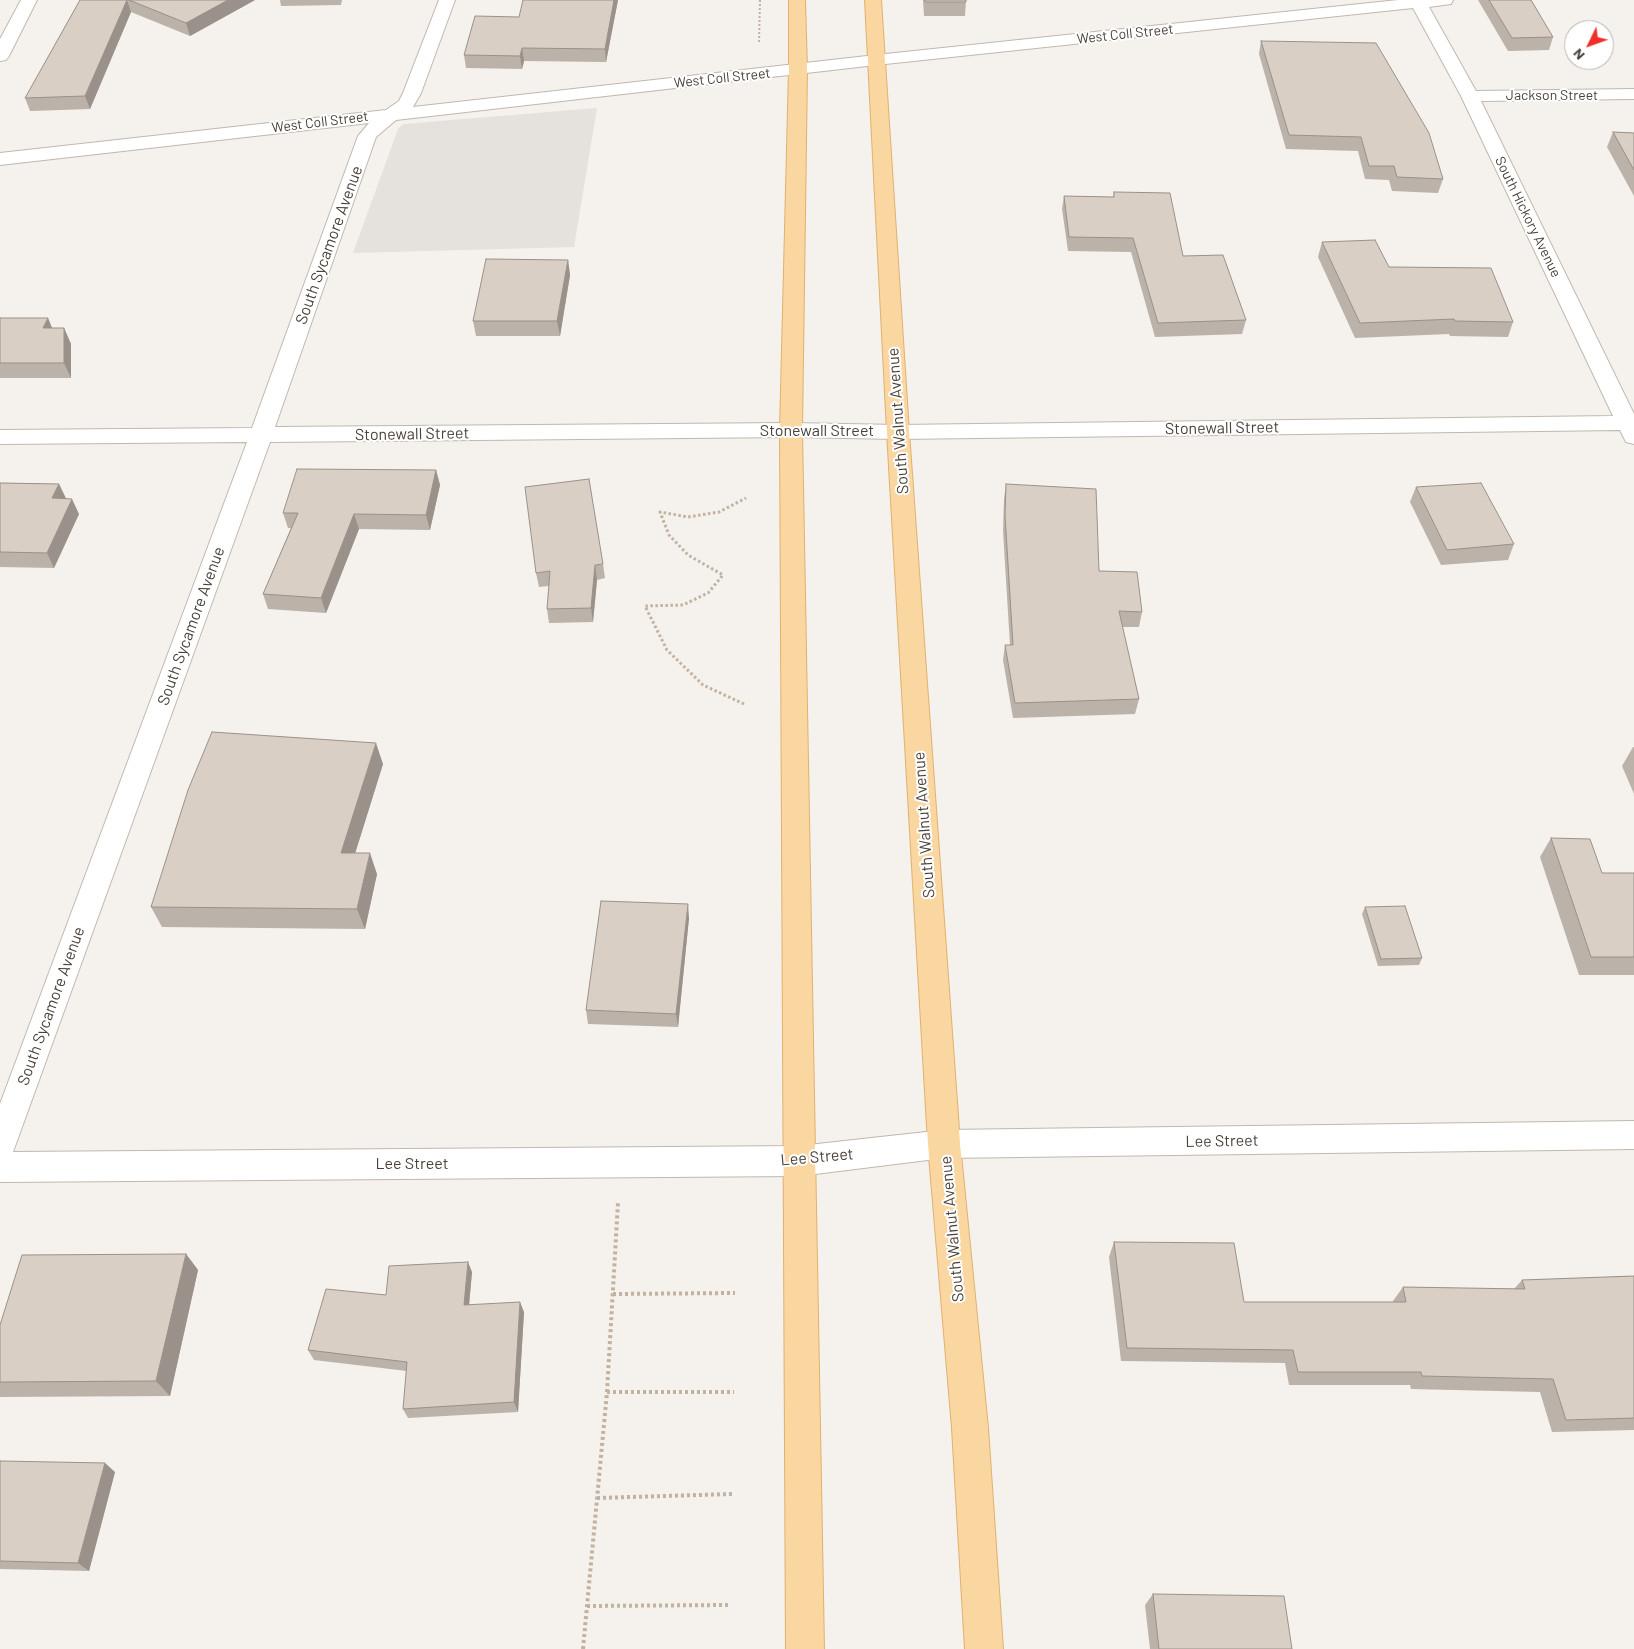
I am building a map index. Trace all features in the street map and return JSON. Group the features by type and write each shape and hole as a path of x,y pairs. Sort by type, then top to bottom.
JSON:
{"main road":[{"path":"797,0 798,69 792,430 805,1649"},
{"name":"South Walnut Avenue","path":"873,0 898,432 944,1144 970,1428 984,1649"}],"street":[{"path":"0,56 29,0"},
{"name":"South Sycamore Avenue","path":"0,1146 261,435 367,136 376,126 406,104 412,93 447,0"},
{"name":"West Coll Street","path":"0,159 876,60 1418,1 1445,0"},
{"name":"South Hickory Avenue","path":"1418,1 1470,96 1632,427"},
{"name":"Jackson Street","path":"1470,96 1634,94"},
{"name":"Stonewall Street","path":"0,437 792,430 898,432 1632,427"},
{"name":"Lee Street","path":"0,1167 799,1161 944,1144 1634,1135"}],"path":[{"path":"759,74 760,0"},
{"path":"744,704 703,685 668,650 645,606 682,605 708,593 723,575 688,555 669,535 660,512 688,517 719,512 746,498"},
{"path":"583,1649 608,1392 620,1163"},
{"path":"613,1294 735,1293"},
{"path":"608,1392 734,1392"},
{"path":"597,1498 732,1494"},
{"path":"587,1606 730,1605"}],"shaded area":[{"path":"597,108 574,247 353,253 398,129 403,124"}],"building":[{"path":"80,0 127,0 85,96 25,98"},
{"path":"129,0 228,0 186,23"},
{"path":"523,0 614,0 605,49 522,48 520,56 464,55 475,16 519,17"},
{"path":"925,0 966,0 966,2 925,2"},
{"path":"1489,0 1531,0 1553,37 1512,38"},
{"path":"1261,41 1376,43 1429,133 1443,179 1397,177 1394,166 1369,166 1361,137 1289,135"},
{"path":"1613,132 1634,133 1634,170"},
{"path":"1114,192 1170,193 1183,256 1223,255 1246,320 1158,323 1133,238 1069,237 1064,196 1114,197"},
{"path":"1375,240 1389,267 1491,268 1513,322 1455,321 1454,319 1360,323 1322,242"},
{"path":"486,259 568,260 557,321 473,321"},
{"path":"0,318 48,318 43,328 64,328 64,363 0,363"},
{"path":"297,469 436,470 426,515 354,514 321,598 263,594 298,513 283,513"},
{"path":"589,479 603,564 595,565 591,608 547,609 550,571 536,573 525,487"},
{"path":"0,483 59,484 52,498 72,499 47,553 0,552"},
{"path":"1481,483 1514,544 1447,550 1416,487"},
{"path":"1006,484 1096,489 1099,571 1137,572 1142,612 1119,611 1139,699 1015,703 1005,645 1013,645 1005,515"},
{"path":"212,732 376,743 341,853 370,853 357,909 151,907 188,790"},
{"path":"1551,838 1590,839 1602,873 1634,873 1634,957 1591,957"},
{"path":"601,901 688,904 676,1014 586,1010"},
{"path":"1405,906 1422,958 1381,959 1365,907"},
{"path":"1114,1242 1234,1243 1244,1302 1406,1302 1403,1287 1525,1289 1522,1280 1634,1276 1634,1418 1566,1420 1553,1379 1422,1376 1421,1372 1298,1372 1293,1350 1127,1348"},
{"path":"186,1254 156,1381 0,1382 0,1325 22,1255"},
{"path":"468,1262 464,1305 520,1302 514,1402 403,1409 407,1362 308,1350 326,1289 386,1295 389,1266"},
{"path":"0,1461 105,1463 78,1563 0,1561"},
{"path":"1153,1594 1284,1596 1292,1649 1159,1649"}]}
